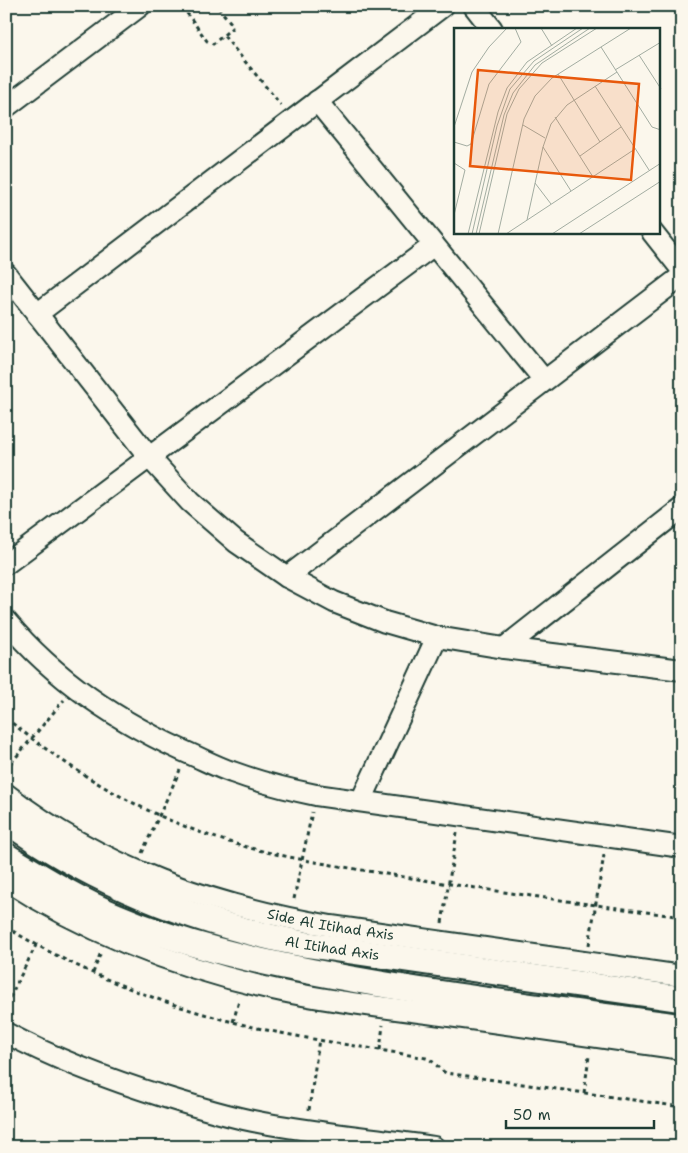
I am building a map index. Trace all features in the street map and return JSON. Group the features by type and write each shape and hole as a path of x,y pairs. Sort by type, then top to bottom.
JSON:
{"street":[{"path":"6,107 140,6"},
{"path":"37,314 443,6"},
{"path":"474,6 491,28"},
{"path":"317,101 544,380"},
{"path":"654,234 682,270"},
{"path":"6,564 434,245"},
{"path":"6,274 149,457 190,502 236,542 287,577 334,602 385,622 437,637 504,648 682,670"},
{"path":"287,577 682,276"},
{"path":"504,648 682,508"},
{"path":"6,621 41,657 111,712 141,730 229,771 272,785 316,795 682,847"},
{"path":"361,801 437,637"},
{"name":"Side Al Itihad Axis","path":"6,794 47,824 75,841 135,870 226,904 290,919 682,976"},
{"name":"Al Itihad Axis","path":"6,820 60,856 98,876 178,911 236,929 303,944 682,999"},
{"name":"Al Itihad Axis","path":"6,856 74,895 116,916 216,951 388,986 682,1027"},
{"path":"6,880 65,915 108,936 198,970 283,991 682,1049"},
{"path":"6,1033 47,1053 131,1087 213,1112 253,1121 434,1147"}],"path":[{"path":"182,6 210,44 224,36 230,31 232,26 217,6"},
{"path":"224,36 293,119"},
{"path":"6,769 76,686"},
{"path":"6,718 75,770 117,795 160,816 248,848 302,860 449,884 682,918"},
{"path":"135,870 188,753"},
{"path":"290,919 316,795"},
{"path":"439,941 460,816"},
{"path":"587,963 606,836"},
{"path":"6,927 36,945 110,981 185,1009 262,1029 426,1058 433,1061 438,1068 446,1073 682,1107"},
{"path":"6,1004 36,945"},
{"path":"584,1092 592,1036"},
{"path":"306,1129 319,1039"}]}
